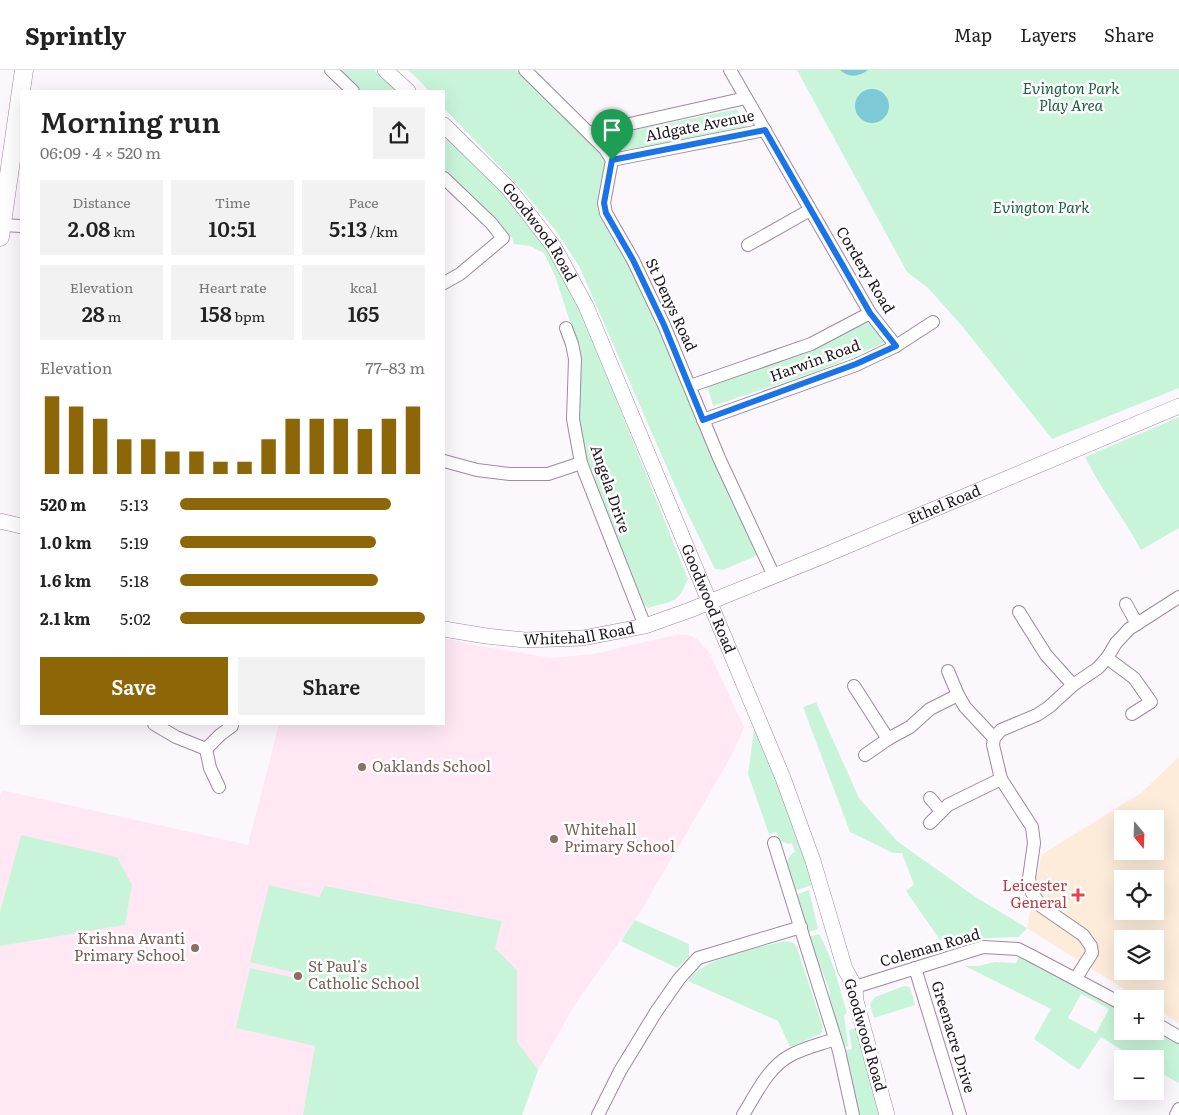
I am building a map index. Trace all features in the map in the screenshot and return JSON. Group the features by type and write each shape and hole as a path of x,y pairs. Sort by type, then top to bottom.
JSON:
{"main road":[{"path":"21,90 24,70"},
{"path":"1,231 20,98"}],"street":[{"path":"331,70 352,90"},
{"path":"385,70 407,90"},
{"path":"525,70 605,149 612,160"},
{"name":"Cordery Road","path":"730,70 870,313 896,346"},
{"name":"Aldgate Avenue","path":"589,133 746,98"},
{"name":"Goodwood Road","path":"445,126 509,189 554,247 586,306 799,819 845,969 855,987 856,1001 887,1115"},
{"name":"Aldgate Avenue","path":"612,160 765,130"},
{"name":"St Denys Road","path":"612,160 604,203 606,213 633,260 664,325 718,458 774,576"},
{"path":"445,179 492,223 503,238 460,274 445,283"},
{"path":"748,245 810,210"},
{"path":"1,231 20,226"},
{"name":"Harwin Road","path":"690,386 811,344 870,313"},
{"name":"Harwin Road","path":"703,420 856,364 896,346 933,322"},
{"name":"Angela Drive","path":"566,328 575,359 573,420 582,463 644,626"},
{"name":"Ethel Road","path":"710,602 1179,406"},
{"path":"445,462 477,470 510,474 548,474 582,463"},
{"path":"0,521 20,526"},
{"path":"994,738 1002,730 1037,715 1073,685 1098,668 1107,658 1116,642 1129,629 1179,597"},
{"name":"Whitehall Road","path":"445,629 525,640 583,638 644,626 710,602"},
{"path":"1126,604 1137,624"},
{"path":"1019,612 1046,655 1073,685"},
{"path":"1107,658 1134,678 1151,702 1132,714"},
{"path":"948,671 965,707 994,738 1002,779 1032,828 1034,843 1029,878 1032,893 1040,906 1084,935 1091,946 1092,953 1076,978"},
{"path":"854,686 888,739"},
{"path":"865,755 910,727 930,709 958,695"},
{"path":"156,725 176,737 206,749"},
{"path":"206,749 232,726"},
{"path":"206,749 210,768 219,787"},
{"path":"930,823 948,805 1002,779"},
{"path":"930,798 941,811"},
{"path":"774,843 835,1039 853,1115"},
{"path":"598,1115 620,1071 656,1012 679,979 698,958 801,927"},
{"name":"Coleman Road","path":"855,987 983,948 1008,948 1022,951 1114,999"},
{"name":"Greenacre Drive","path":"915,968 960,1115"},
{"path":"1164,1028 1179,1037"},
{"path":"743,1115 778,1064 791,1055 835,1039"},
{"path":"1176,1115 1179,1109"}],"shaded area":[{"path":"679,634 689,635 697,639 709,652 744,727 732,755 639,914 574,1006 538,1070 522,1115 0,1115 0,796 2,790 248,845 279,725 445,725 445,638 551,658 594,654"},
{"name":"Leicester General","path":"1179,757 1179,1023 1164,1014 1164,990 1126,990 1027,928 1041,855 1141,793"}],"green space":[{"path":"338,70 374,70 396,90 359,90"},
{"path":"407,70 515,70 602,153 606,168 599,199 599,214 627,260 656,318 758,555 723,570 715,569 683,504 579,266 556,231 523,191 445,109 445,90 428,90"},
{"name":"Evington Park","path":"797,70 1179,70 1179,388 1052,439 962,326 928,288 907,272"},
{"path":"737,109 747,128 625,151 610,135"},
{"path":"445,136 498,188 528,223 552,258 584,319 688,579 681,593 674,600 648,608 638,599 587,462 580,433 577,406 578,346 555,276 544,253 530,246 514,244 512,238 445,173"},
{"path":"873,321 889,341 823,369 713,406 707,385"},
{"path":"1179,417 1179,528 1141,550 1085,457"},
{"path":"816,702 859,798 897,841 977,898 1027,928 1019,937 940,940 906,891 914,885 902,853 893,853 850,832 803,707"},
{"path":"757,729 796,828 812,885 794,891 787,864 788,859 795,852 792,843 788,844 780,841 776,832 769,834 748,774 754,730"},
{"path":"21,835 117,857 132,885 125,925 0,946 0,912"},
{"path":"269,885 319,897 325,886 502,921 495,948 517,970 517,1042 538,1070 522,1115 303,1115 315,1046 236,1028 250,968 300,979 301,974 250,962"},
{"path":"809,890 818,929 807,933 795,895"},
{"path":"635,920 689,944 689,957 677,968 621,941"},
{"path":"819,934 832,962 847,1013 844,1015 848,1046 842,1048 832,1014 829,989 808,937"},
{"path":"784,941 794,943 797,948 823,1027 821,1034 790,1047 778,1021 688,981 705,966 718,960"},
{"path":"1020,953 1114,1000 1114,1040 1164,1040 1164,1028 1179,1037 1179,1083 1164,1075 1164,1050 1122,1050 1101,1037 1079,1070 1034,1039 1051,1009 965,966 978,966 995,962 1016,963","holes":["1081,994 1109,1009 1096,1033 1068,1018"]},
{"path":"904,986 910,987 915,1005 874,1018 870,1004 875,997"},
{"path":"857,1028 880,1115 857,1115 843,1051 852,1049 849,1030"}],"water":[{"path":"840,70 868,70 854,76"},
{"path":"872,89 879,90 884,94 888,99 888,113 884,118 879,122 872,123 865,122 860,118 856,113 855,106 856,99 860,94 865,90"}],"place":[{"name":"Oaklands School","path":"362,767"},
{"name":"Whitehall Primary School","path":"554,839"},
{"name":"Leicester General","path":"1078,895"},
{"name":"Krishna Avanti Primary School","path":"195,948"},
{"name":"St Paul's Catholic School","path":"298,976"}],"route":[{"path":"765,130 870,313 896,346 815,380 770,394 703,420 664,325 633,260 606,213 604,203 612,160 765,130"}],"park label":[{"name":"Evington Park Play Area","path":"1071,98"}]}
